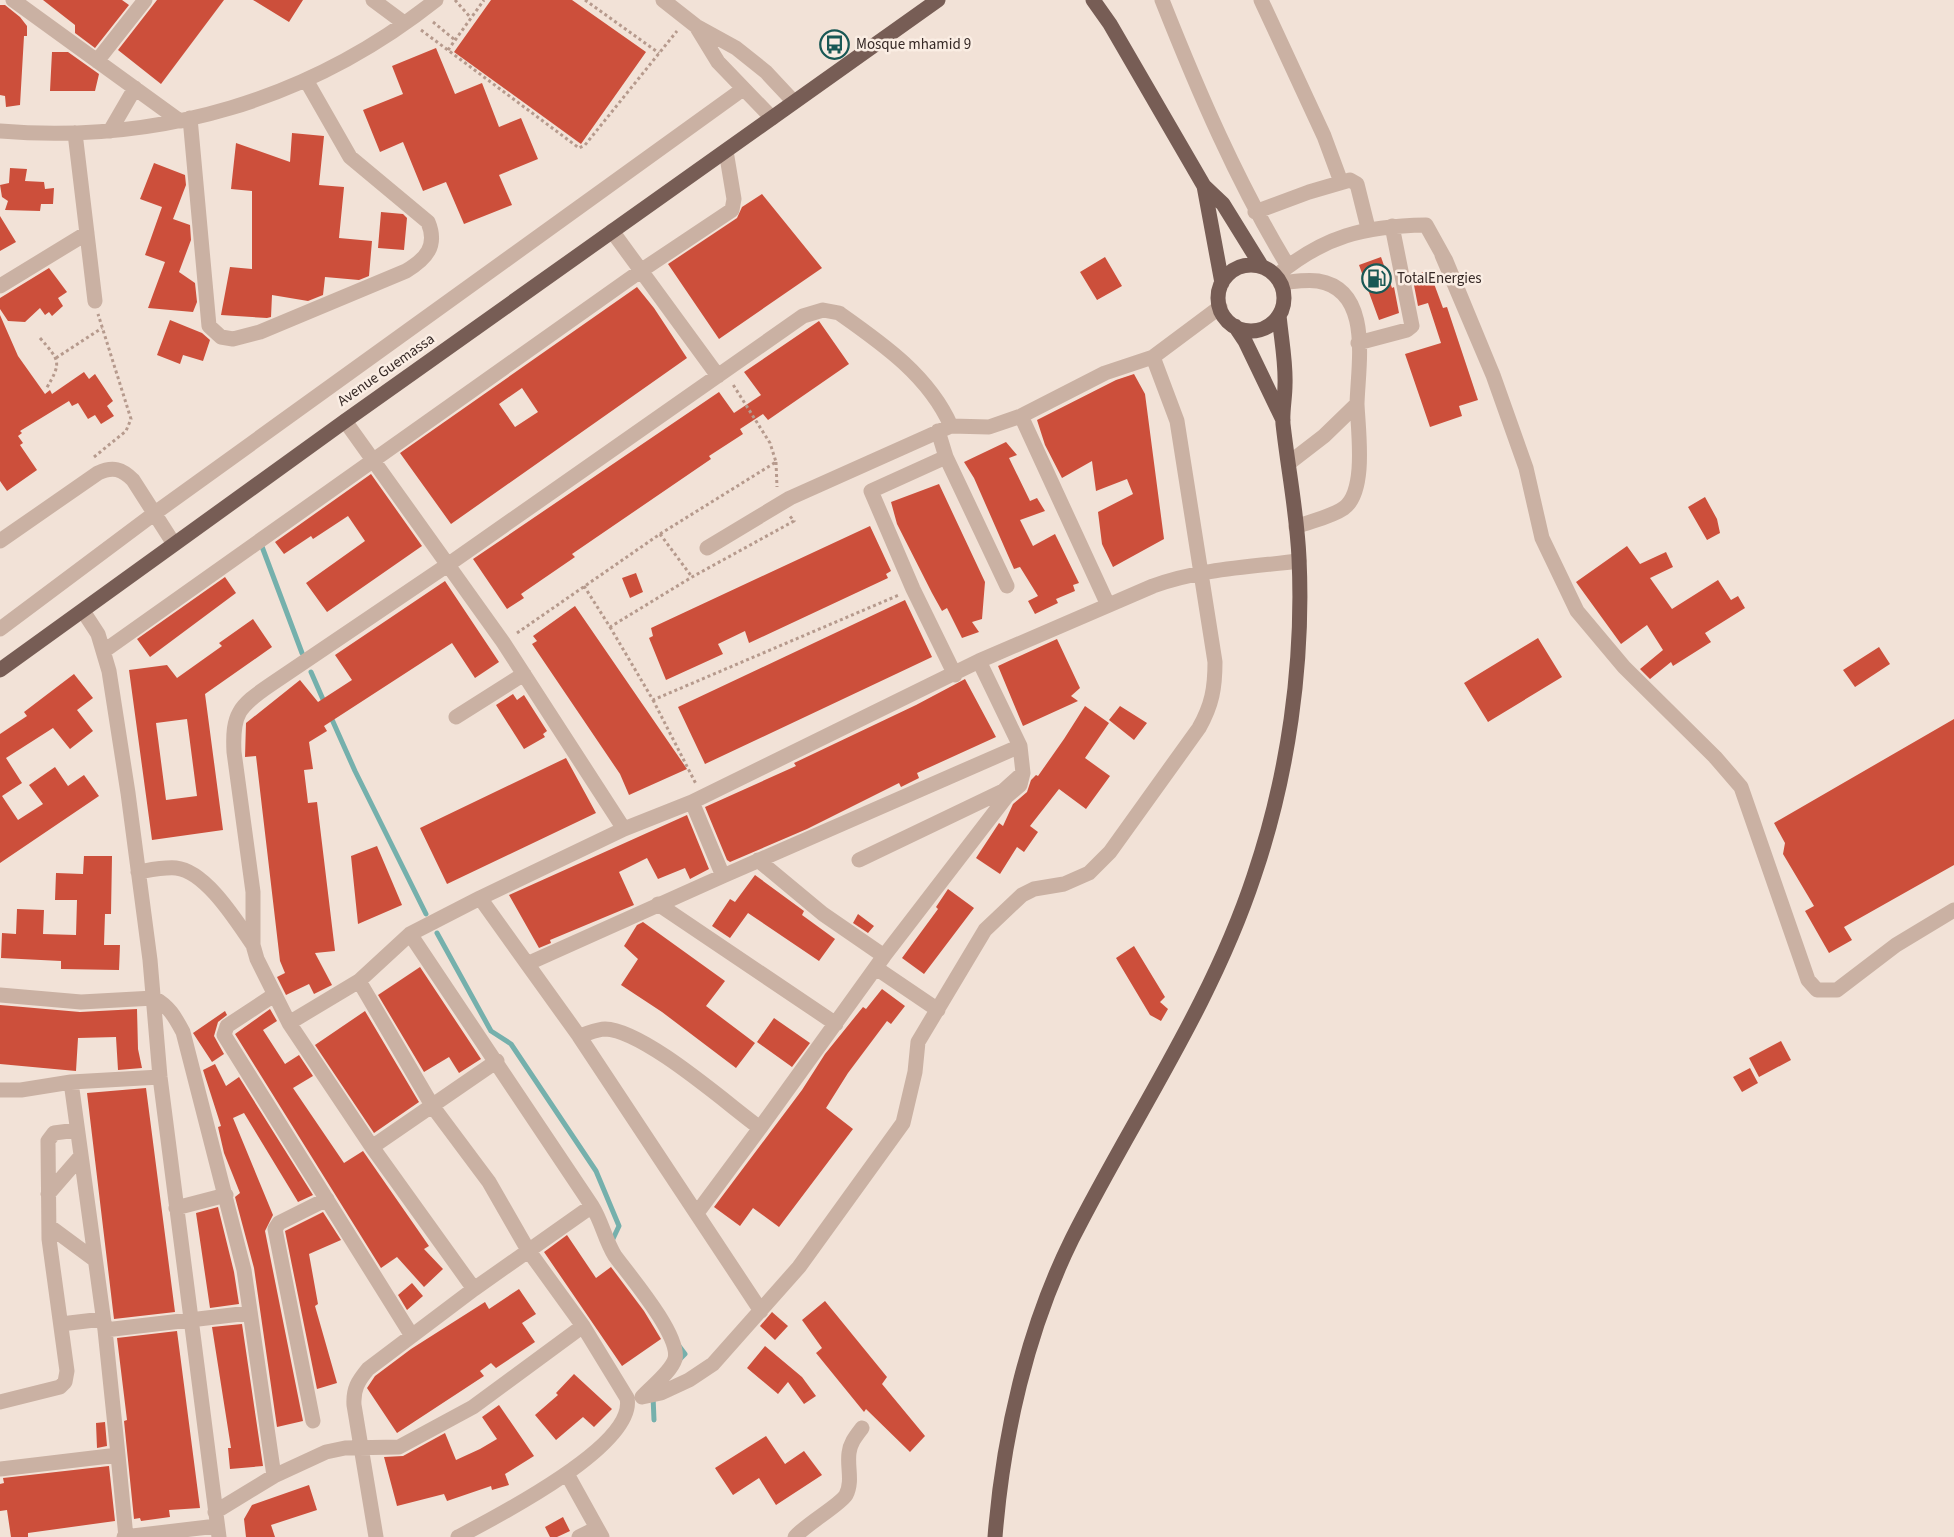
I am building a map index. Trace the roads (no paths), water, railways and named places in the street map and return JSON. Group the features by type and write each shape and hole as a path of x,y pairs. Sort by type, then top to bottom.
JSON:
{"main road":[{"name":"Avenue Guemassa","path":"0,670 345,420 938,0"},
{"path":"1093,0 1110,24 1204,186 1223,204 1262,267"},
{"path":"1204,186 1222,283 1219,295 1220,307 1245,341 1283,420"},
{"path":"995,1537 998,1500 1010,1429 1045,1304 1071,1241 1197,1010 1254,877 1276,804 1288,739 1297,636 1299,561 1283,420 1286,383 1280,315 1284,299 1281,275 1262,267 1249,265 1237,268 1222,283"},
{"path":"1235,326 1247,330 1264,328 1280,315"}],"street":[{"path":"13,0 135,88 185,119"},
{"path":"373,0 411,18"},
{"path":"0,131 75,133 110,131 185,119 265,98 344,61 436,0"},
{"path":"663,0 691,22 736,48 766,72 794,102"},
{"path":"1162,0 1281,275"},
{"path":"1261,0 1324,136 1341,182"},
{"path":"97,60 141,1"},
{"path":"691,22 718,62 772,118"},
{"path":"185,119 209,326 221,337 233,339 260,332 406,271 423,261 430,249 433,234 428,222 350,157 306,80"},
{"path":"110,131 135,88"},
{"path":"0,629 155,513 744,89"},
{"path":"75,133 95,301"},
{"path":"104,651 642,270 732,210 734,199 726,151"},
{"path":"1255,212 1350,180 1357,184 1368,228"},
{"path":"1281,275 1304,253 1339,236 1368,228 1426,225 1442,255 1493,375 1526,468 1542,538 1577,611 1624,667 1715,757 1741,787 1808,980 1817,990 1837,990 1896,945 1954,910"},
{"path":"1358,343 1407,330 1412,326 1392,226"},
{"path":"612,231 721,374"},
{"path":"0,286 87,233"},
{"path":"1281,275 1318,281 1336,288 1353,304 1358,321 1359,478 1354,494 1345,507 1296,527"},
{"path":"707,548 790,498 945,428 989,428 1021,416 1105,373 1152,357 1220,307"},
{"path":"253,945 253,892 233,732 237,714 249,699 449,564 803,316 823,310 839,313 922,379 942,406 946,457 1007,586"},
{"path":"642,1397 661,1393 689,1380 713,1364 799,1266 903,1123 915,1072 918,1042 985,930 1022,894 1034,889 1064,884 1089,873 1110,852 1199,728 1211,707 1215,686 1215,662 1177,421 1152,357"},
{"path":"1289,463 1324,436 1357,405"},
{"path":"1021,416 1108,605"},
{"path":"345,420 375,459 503,642 624,829"},
{"path":"946,457 871,491 913,589 955,675"},
{"path":"0,540 98,473 115,468 125,472 174,544"},
{"path":"289,1023 359,981 410,934 624,829 697,800 955,675 979,661 1036,639 1108,605 1182,576 1299,561"},
{"path":"83,611 98,634 104,651 138,872 154,999 160,1077 217,1525"},
{"path":"697,1214 880,962 1007,796 1015,791 1023,773 1020,746 979,661"},
{"path":"456,717 524,675"},
{"path":"529,963 658,904 1020,746"},
{"path":"859,860 1003,791 1023,773"},
{"path":"697,800 723,876"},
{"path":"758,860 938,1010"},
{"path":"138,872 176,868 192,873 208,887 236,919 253,945 274,995 289,1023 372,1147 474,1289"},
{"path":"480,898 529,963 579,1036 761,1311"},
{"path":"658,904 836,1024"},
{"path":"410,934 497,1061 603,1224 608,1245 666,1328 675,1348 672,1365 642,1397 629,1407 620,1426 567,1474 526,1501 458,1537"},
{"path":"359,981 433,1107 489,1182 528,1250 583,1326 622,1388 629,1407"},
{"path":"0,995 81,1002 154,999 163,1003 174,1013 183,1032 244,1270 274,1476"},
{"path":"274,995 227,1026 223,1032 412,1336"},
{"path":"579,1036 605,1029 626,1034 652,1048 760,1128"},
{"path":"372,1147 497,1061"},
{"path":"0,1090 21,1090 70,1082 160,1077"},
{"path":"70,1082 104,1325 125,1537 217,1525 274,1476 326,1452 361,1447 379,1449 399,1447 473,1407 583,1326"},
{"path":"0,1402 60,1387 65,1382 67,1371 49,1226 48,1138 54,1133 77,1130"},
{"path":"48,1194 81,1156"},
{"path":"176,1208 226,1195"},
{"path":"313,1421 275,1229 279,1223 327,1199"},
{"path":"376,1537 354,1405 353,1394 357,1382 368,1369 474,1289 591,1206"},
{"path":"49,1226 95,1260"},
{"path":"61,1324 104,1325 190,1320 249,1313"},
{"path":"795,1537 816,1517 844,1498 850,1486 849,1453 852,1443 862,1428"},
{"path":"0,1469 118,1455"},
{"path":"567,1474 599,1532 579,1537"}],"waterway":[{"path":"261,544 302,653"},
{"path":"311,672 325,704"},
{"path":"330,715 355,771 426,914"},
{"path":"437,933 491,1031 511,1044 596,1171 619,1226 611,1243"},
{"path":"677,1362 685,1354 679,1346"},
{"path":"653,1396 654,1420"}],"place":[{"name":"Mosque mhamid 9","path":"835,44"},
{"name":"TotalEnergies","path":"1376,278"}]}
